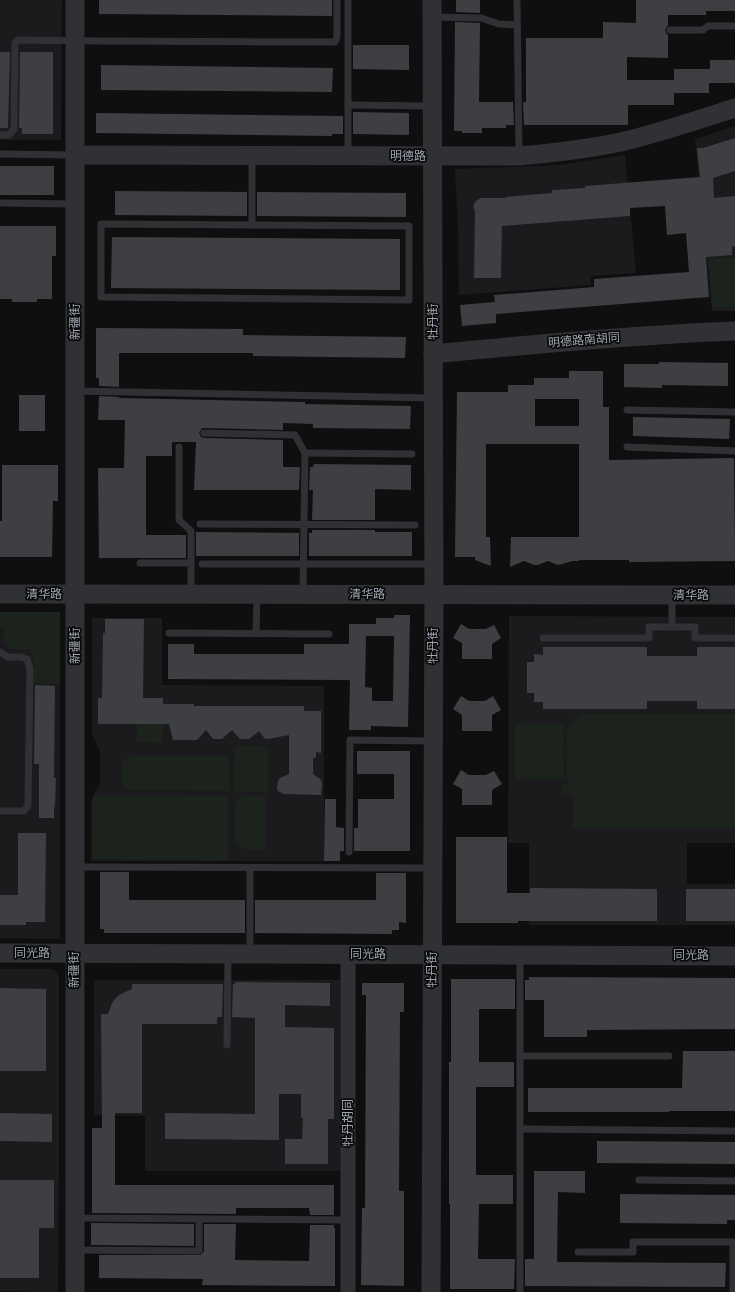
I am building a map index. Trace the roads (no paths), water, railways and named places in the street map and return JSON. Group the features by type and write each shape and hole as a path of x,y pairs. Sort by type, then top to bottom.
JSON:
{"street":[{"name":"新疆街","path":"75,0 75,1292"},
{"name":"牡丹街","path":"431,1292 434,594 432,9"},
{"name":"明德路","path":"75,155 519,156 554,153 621,142 735,108"},
{"name":"明德路南胡同","path":"433,354 593,339 672,333 735,331"},
{"name":"清华路","path":"0,594 735,594"},
{"name":"同光路","path":"0,954 74,953 735,956"},
{"name":"牡丹胡同","path":"348,954 348,1292"}],"lane":[{"path":"0,135 9,135 14,129 15,43 18,40 335,42 337,36 338,0"},
{"path":"348,0 348,156"},
{"path":"517,0 519,156"},
{"path":"432,9 482,18 499,24 518,25"},
{"path":"670,30 703,30 708,26 735,26"},
{"path":"348,105 433,106"},
{"path":"0,154 75,155"},
{"path":"252,156 252,225"},
{"path":"0,203 75,204"},
{"path":"102,224 252,225 409,226 409,300 101,297 102,224"},
{"path":"75,391 433,398"},
{"path":"627,410 735,412"},
{"path":"204,433 295,435 305,453 303,594"},
{"path":"179,447 179,520 191,531 191,594"},
{"path":"627,447 735,451"},
{"path":"305,453 412,454"},
{"path":"200,524 415,525"},
{"path":"140,563 191,563"},
{"path":"202,564 434,564"},
{"path":"256,594 256,634"},
{"path":"672,594 672,627"},
{"path":"543,638 649,638 649,627 695,627 695,638 735,638"},
{"path":"169,633 329,634"},
{"path":"0,652 8,657 21,657 27,659 30,668 28,806 24,811 0,811"},
{"path":"349,852 350,740 433,741"},
{"path":"74,867 432,868"},
{"path":"250,868 250,954"},
{"path":"227,1044 228,954"},
{"path":"520,955 520,1292"},
{"path":"520,1056 669,1056"},
{"path":"520,1129 735,1131"},
{"path":"639,1180 735,1181"},
{"path":"75,1218 348,1220"},
{"path":"75,1250 199,1251 199,1219"},
{"path":"578,1252 633,1252 633,1242 733,1242 733,1292"}]}
